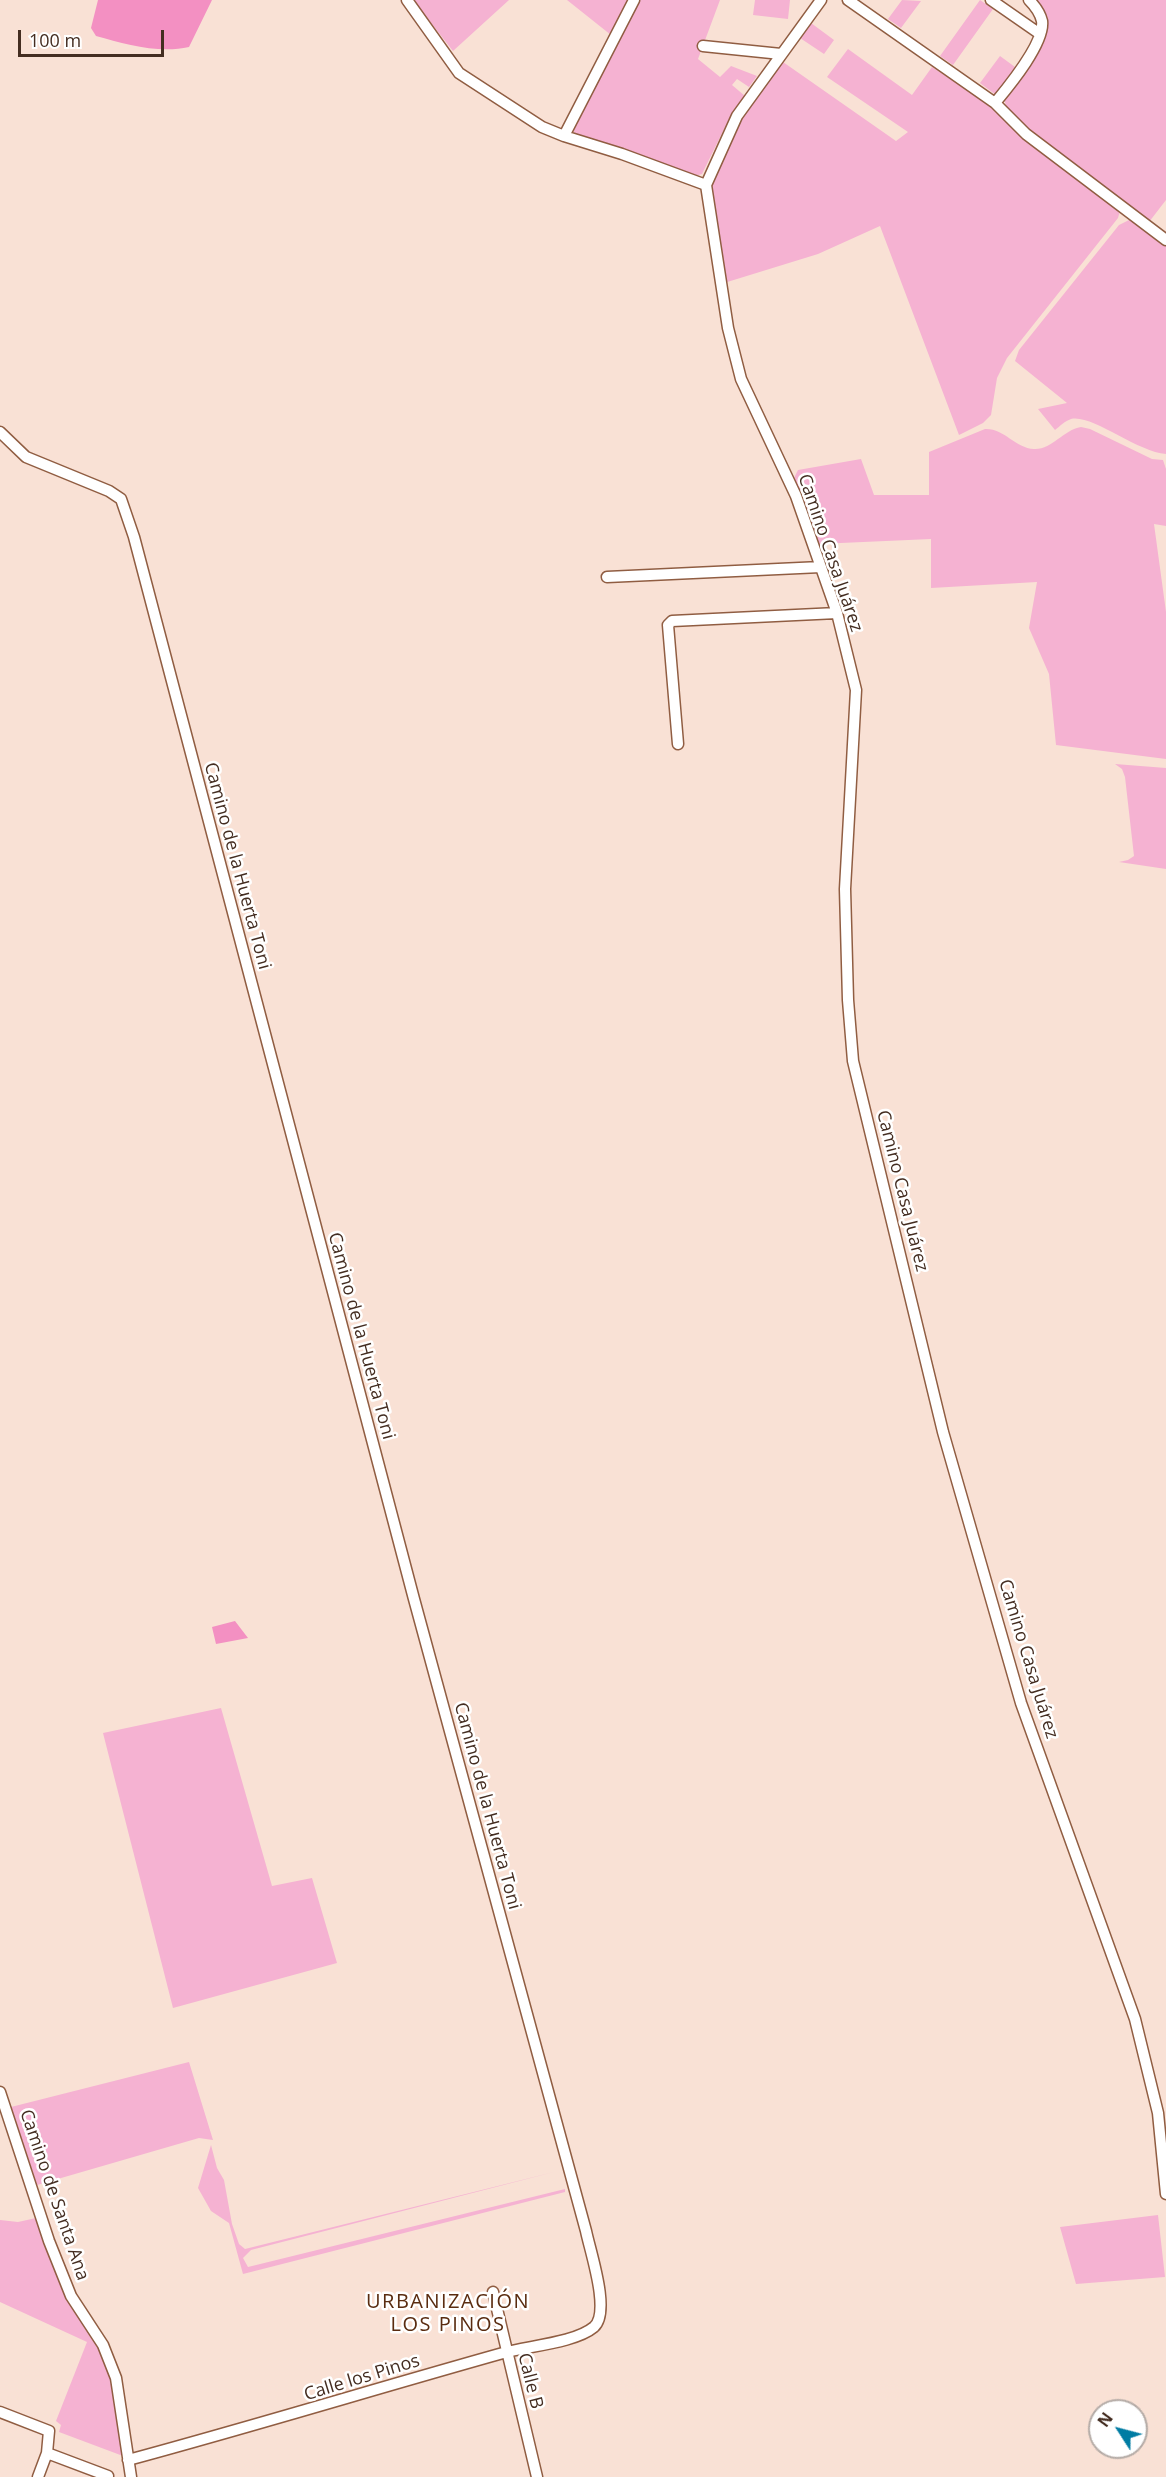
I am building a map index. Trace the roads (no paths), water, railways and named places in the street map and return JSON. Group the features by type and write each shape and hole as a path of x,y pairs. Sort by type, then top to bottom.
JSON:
{"street":[{"path":"406,0 459,73 542,127 706,185 726,136 749,97 821,0"},
{"path":"564,136 634,0"},
{"path":"848,0 995,103 1026,134 1166,240"},
{"path":"991,0 1040,34"},
{"path":"995,103 1027,60 1040,34 1042,21 1029,0"},
{"path":"703,46 781,54"},
{"name":"Camino Casa Juárez","path":"706,185 728,328 741,380 796,496 837,613 856,690 845,889 848,1000 853,1061 943,1432 1021,1703 1135,2019 1158,2113 1166,2194"},
{"name":"Camino de la Huerta Toni","path":"0,432 26,457 109,491 121,499 134,537 405,1565 586,2231 602,2304 600,2318"},
{"path":"607,577 821,567"},
{"path":"678,744 668,625 672,621 837,613"},
{"name":"Camino de Santa Ana","path":"0,2092 49,2241 71,2296 103,2345 116,2378 131,2477"},
{"name":"Calle B","path":"493,2292 537,2477"},
{"name":"Calle los Pinos","path":"128,2460 283,2418 506,2352 576,2336 594,2327 600,2318"},
{"path":"0,2412 49,2431 47,2453 38,2477"},
{"path":"47,2453 108,2476"}],"district":[{"name":"URBANIZACIÓN LOS PINOS","path":"448,2314"}]}
